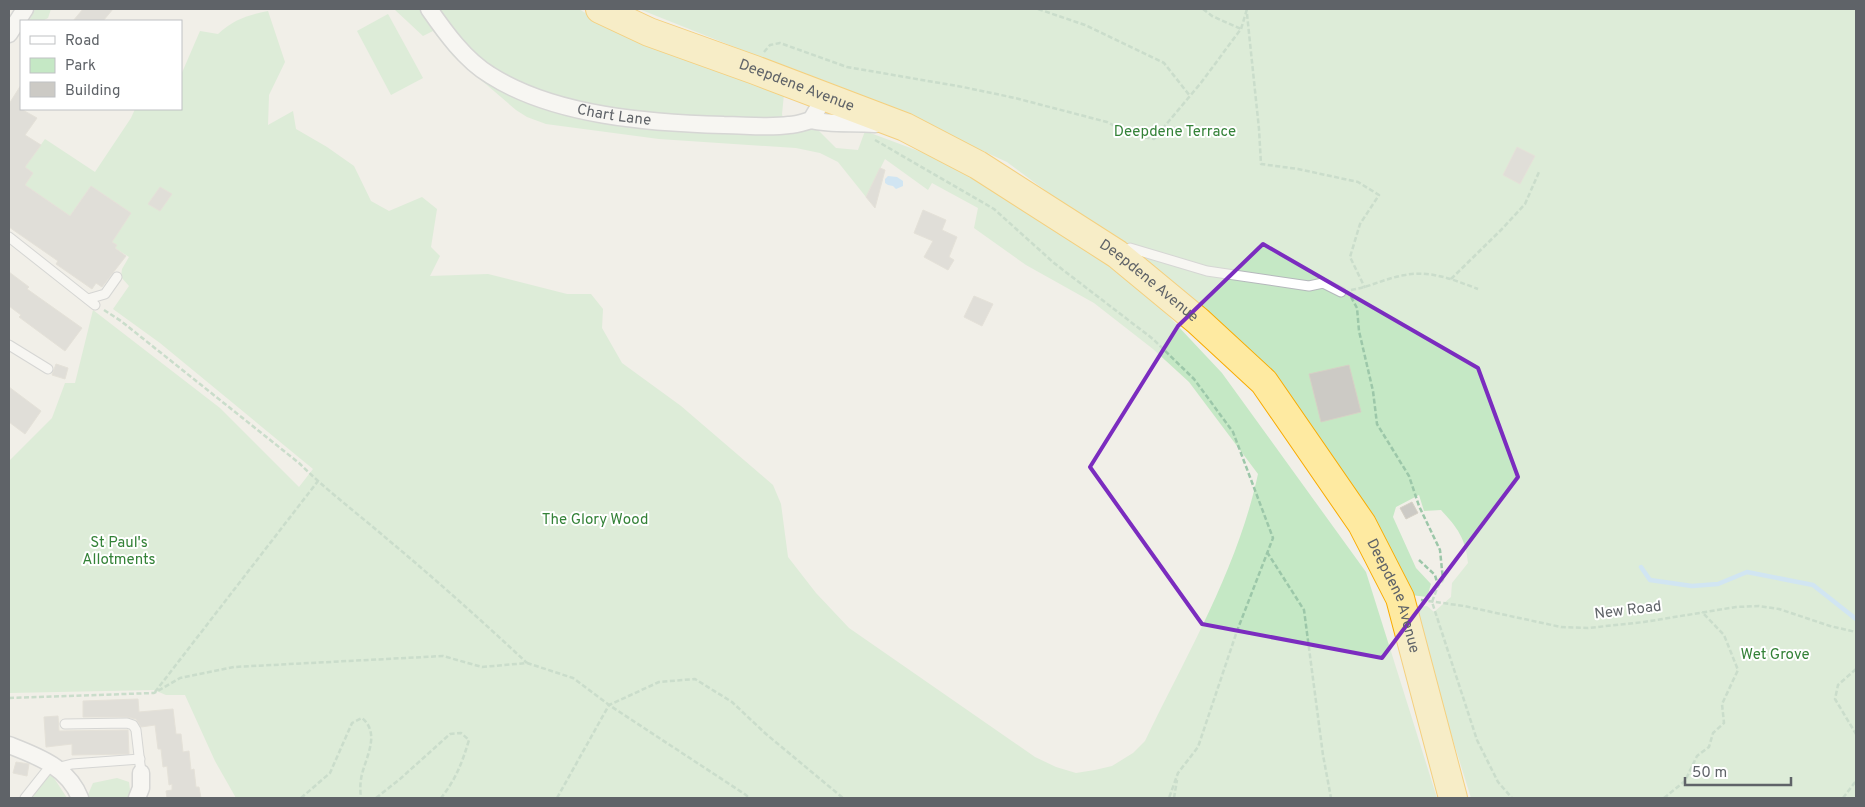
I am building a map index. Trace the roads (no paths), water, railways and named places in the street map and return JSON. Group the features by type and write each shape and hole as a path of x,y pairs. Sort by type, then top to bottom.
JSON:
{"highway":[{"name":"Deepdene Avenue","path":"600,9 649,32 755,70 817,109 905,128 978,165 1117,254 1198,321 1264,382 1362,524 1400,598 1453,798"}],"street":[{"path":"9,34 24,9"},
{"name":"Chart Lane","path":"428,9 455,42 488,74 528,94 552,103 614,115 681,122 789,125 817,109"},
{"path":"9,745 42,758 54,766 78,792 80,798"},
{"path":"137,798 141,788 141,766"}],"lane":[{"path":"9,237 92,302 105,294 117,277"},
{"path":"1117,254 1130,248 1207,271 1309,286 1323,283 1341,292"},
{"path":"9,345 48,369"},
{"path":"26,798 54,766 72,764 141,766 136,730 133,725 127,723 65,724"}],"water":[{"path":"888,176 897,177 903,181 903,186 896,189 885,183 885,179"}],"waterway":[{"path":"1641,567 1650,580 1692,586 1718,584 1747,572 1813,585 1856,619"}],"park label":[{"name":"Deepdene Terrace","path":"1175,132"},
{"name":"The Glory Wood","path":"595,520"},
{"name":"St Paul's Allotments","path":"119,552"},
{"name":"Wet Grove","path":"1775,655"}]}
